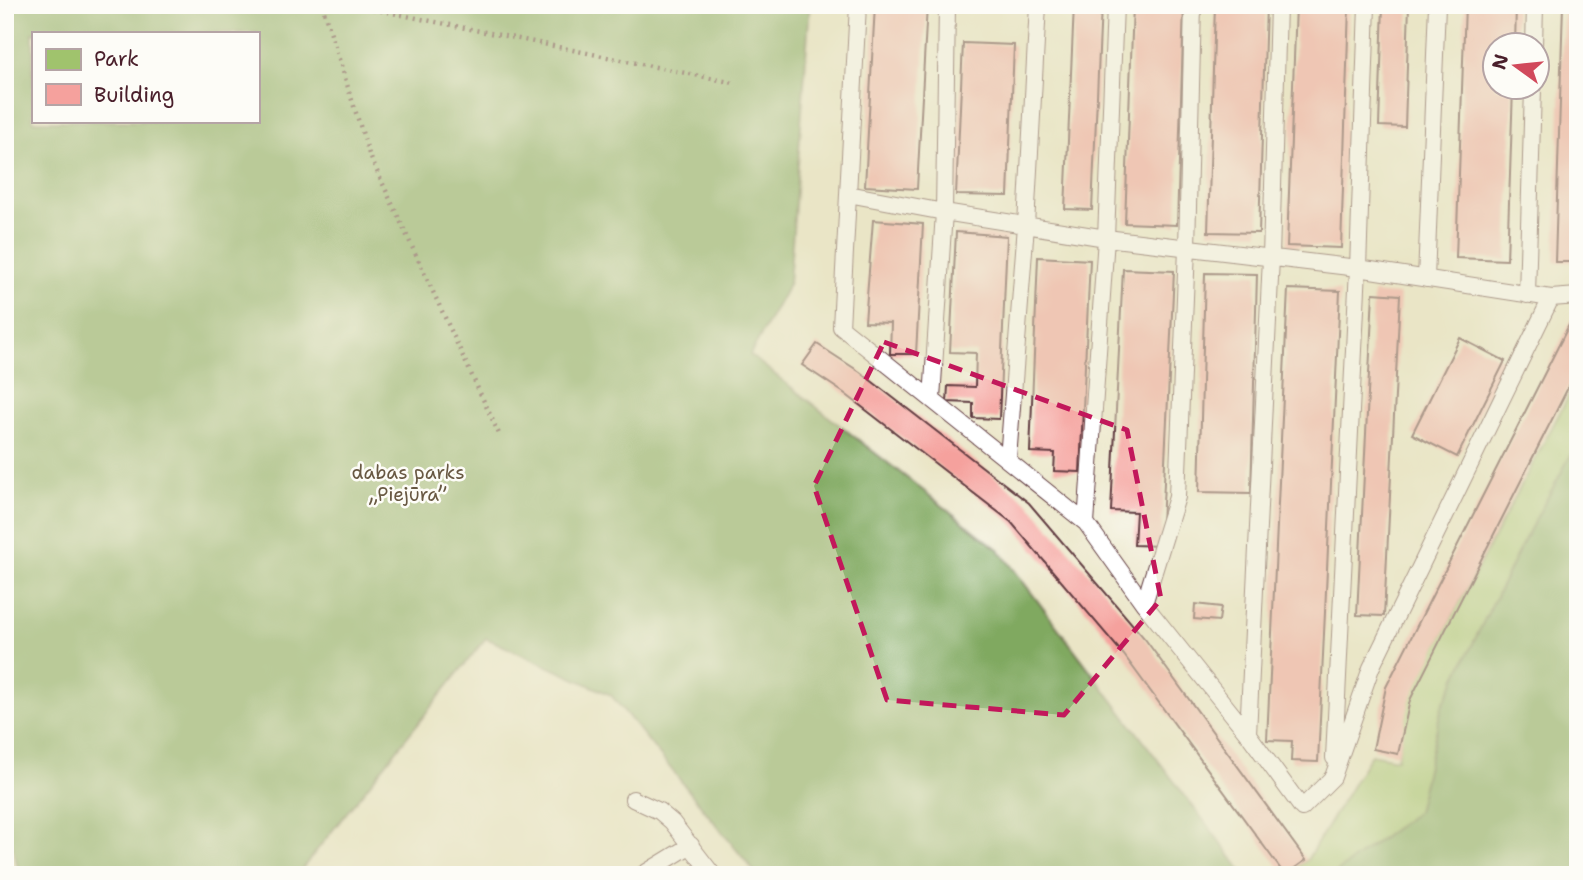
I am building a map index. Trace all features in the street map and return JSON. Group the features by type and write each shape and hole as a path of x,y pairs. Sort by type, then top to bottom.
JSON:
{"lane":[{"path":"858,5 841,327 1086,523 1144,604 1248,734 1302,808 1333,776 1371,668 1551,298"},
{"path":"932,399 944,212 947,5"},
{"path":"1008,459 1026,225 1038,5"},
{"path":"1086,523 1106,238 1115,5"},
{"path":"1144,604 1177,497 1193,5"},
{"path":"1248,734 1271,258 1278,5"},
{"path":"1333,776 1358,268 1367,5"},
{"path":"1426,279 1437,5"},
{"path":"1534,32 1535,5"},
{"path":"1527,295 1533,102"},
{"path":"848,194 1106,238 1358,268 1551,298 1578,296"},
{"path":"633,799 659,811 672,822 713,875"},
{"path":"642,875 691,845"}],"path":[{"path":"321,5 369,154 500,436"},
{"path":"353,5 734,83"}],"highlighted area":[{"path":"884,342 1127,430 1161,599 1064,715 887,700 814,486"}],"green space":[{"name":"dabas parks „Piejūra”","path":"5,5 810,5 789,284 750,355 999,550 1245,875 757,875 611,695 486,638 297,875 20,875 5,819"},
{"path":"1578,378 1578,875 1285,875 1307,860 1371,754 1397,759 1408,700"},
{"path":"1578,442 1578,875 1333,875 1417,812 1442,706 1521,546"}],"building":[{"path":"875,5 927,5 917,189 865,186"},
{"path":"1074,5 1101,5 1092,210 1065,209"},
{"path":"1133,5 1184,5 1177,225 1125,223"},
{"path":"1215,5 1266,5 1259,233 1208,232"},
{"path":"1296,5 1349,5 1341,248 1287,246"},
{"path":"1383,5 1409,5 1405,127 1379,126"},
{"path":"1465,5 1516,5 1515,32 1482,32 1482,102 1513,102 1507,260 1456,258"},
{"path":"1563,5 1578,5 1578,262 1555,262"},
{"path":"963,43 1014,45 1008,196 956,195"},
{"path":"873,220 923,224 916,354 890,354 891,323 865,322"},
{"path":"956,232 1007,236 999,419 973,418 973,403 947,402 948,386 975,387 976,353 950,352"},
{"path":"1038,257 1090,260 1080,472 1054,471 1055,453 1030,452"},
{"path":"1123,269 1174,271 1161,546 1134,545 1136,512 1111,511"},
{"path":"1205,273 1257,274 1251,493 1199,492"},
{"path":"1288,289 1340,291 1318,762 1291,761 1292,741 1267,740"},
{"path":"1373,293 1400,295 1384,616 1357,615"},
{"path":"1573,317 1578,320 1578,368 1410,700 1398,754 1373,749 1386,687"},
{"path":"1460,338 1505,361 1457,457 1412,434"},
{"path":"817,344 860,372 1029,503 1145,639 1306,860 1285,875 1124,655 1011,522 844,393 802,365"},
{"path":"1195,604 1221,607 1219,621 1194,619"}]}
